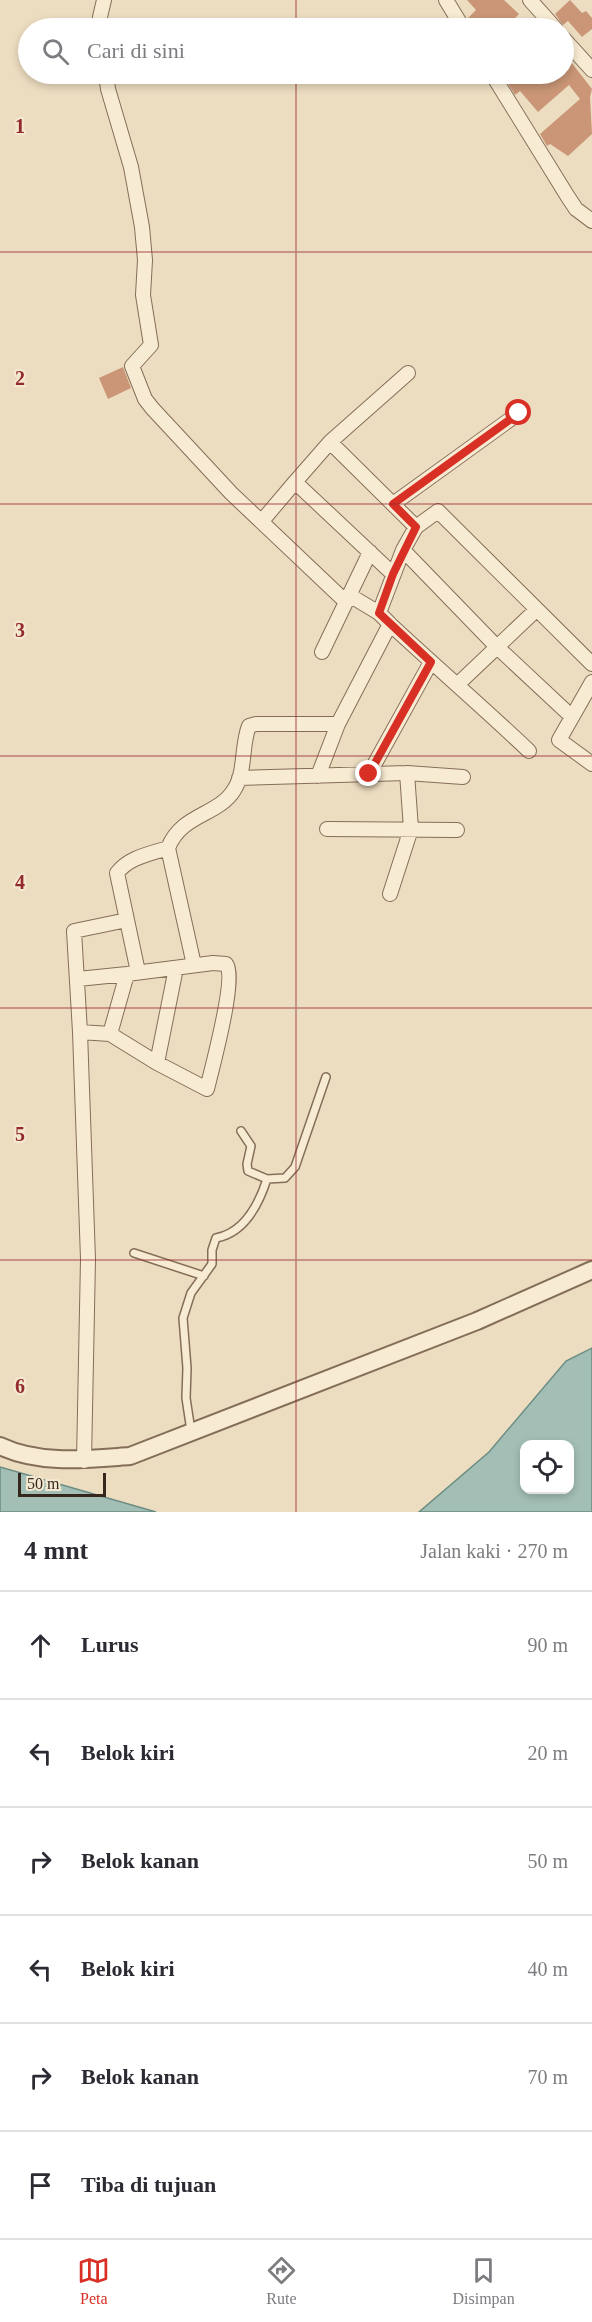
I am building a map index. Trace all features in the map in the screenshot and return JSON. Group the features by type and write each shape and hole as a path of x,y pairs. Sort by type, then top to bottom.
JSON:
{"street":[{"path":"100,18 104,0"},
{"path":"446,0 457,18"},
{"path":"530,0 546,18"},
{"path":"574,48 589,61"},
{"path":"107,84 131,167 146,260 143,295 151,345 132,366 148,404 231,493 347,598 379,613 529,751"},
{"path":"498,84 576,209 592,221"},
{"path":"262,521 330,442 408,373"},
{"path":"393,504 519,413"},
{"path":"330,442 416,527"},
{"path":"295,482 393,574"},
{"path":"379,613 403,550 416,527 438,511 592,664"},
{"path":"403,550 496,646 571,716"},
{"path":"322,652 370,552"},
{"path":"458,684 536,610"},
{"path":"318,776 338,724 390,624"},
{"path":"369,774 431,662"},
{"path":"592,682 588,698 571,716 559,740 592,764"},
{"path":"194,965 168,848 172,838 180,829 230,796 236,788 249,726 256,724 338,724"},
{"path":"239,778 407,773 463,777"},
{"path":"390,894 411,829 407,773"},
{"path":"327,829 457,830"},
{"path":"110,1034 133,973 127,920 117,873 132,860 168,848"},
{"path":"84,1461 88,1260 78,979 74,932 127,920"},
{"path":"78,979 213,963 226,964 229,968 230,987 207,1089 157,1063 110,1034 80,1032"},
{"path":"157,1063 176,968"},
{"path":"0,1446 40,1457 84,1461 130,1456 477,1321 592,1270"}],"lane":[{"path":"241,1131 251,1146 247,1164 248,1171 267,1179 285,1178 295,1167 326,1077"},
{"path":"191,1434 186,1398 187,1368 183,1318 191,1293 212,1264 213,1242 216,1238 227,1236 244,1222 254,1209 267,1179"},
{"path":"134,1253 204,1276"}],"water":[{"path":"592,1348 592,1512 419,1512 489,1452 566,1361"},
{"path":"0,1467 156,1512 0,1512"}],"building":[{"path":"467,0 504,0 519,14 515,18 468,18 476,10"},
{"path":"570,0 582,13 586,11 592,18 592,29 582,37 574,28 574,18 558,18 555,14"},
{"path":"574,66 592,89 590,97 592,134 568,156 550,144 547,146 540,134 580,99 569,85 538,112 520,91 515,95 508,84 574,84"},
{"path":"123,367 131,388 108,399 99,378"}],"route":[{"path":"369,774 431,662 379,613 403,550 416,527 393,504 519,413"}]}
